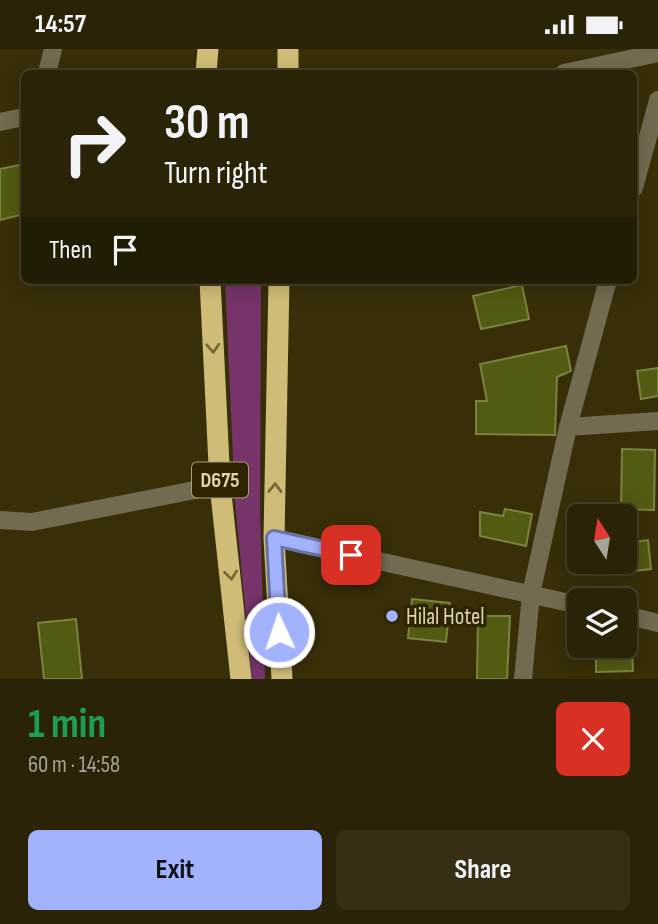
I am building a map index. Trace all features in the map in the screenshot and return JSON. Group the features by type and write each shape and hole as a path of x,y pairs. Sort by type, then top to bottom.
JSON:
{"highway":[{"path":"206,70 208,49"},
{"path":"288,49 288,70"},
{"name":"D675","path":"210,284 220,485 242,679"},
{"name":"D675","path":"279,284 274,538 282,679"}],"street":[{"path":"48,70 53,49"},
{"path":"578,70 658,53"},
{"path":"637,177 658,100"},
{"path":"0,122 21,118"},
{"path":"523,679 531,594 568,427 607,284"},
{"path":"568,427 658,421"},
{"path":"0,520 32,522 220,485"},
{"path":"274,538 567,602"},
{"path":"637,618 658,623"}],"shaded area":[{"path":"225,284 261,284 260,509 265,679 252,679 235,502"}],"building":[{"path":"21,165 21,215 0,220 0,169"},
{"path":"522,285 529,319 481,329 473,296"},
{"path":"566,346 571,371 557,377 555,435 476,434 476,401 487,401 480,364"},
{"path":"658,368 658,396 641,399 637,371"},
{"path":"622,449 655,450 654,510 637,509 637,504 621,504"},
{"path":"505,509 532,514 526,546 480,536 480,512 503,516"},
{"path":"648,540 651,569 637,571 637,541"},
{"path":"412,599 450,603 446,642 408,638"},
{"path":"478,616 510,616 507,679 477,679"},
{"path":"76,619 82,679 44,679 38,623"},
{"path":"596,658 632,658 633,671 596,672"}],"place":[{"name":"Hilal Hotel","path":"392,616"}],"route":[{"path":"279,632 274,538 351,555"}]}
